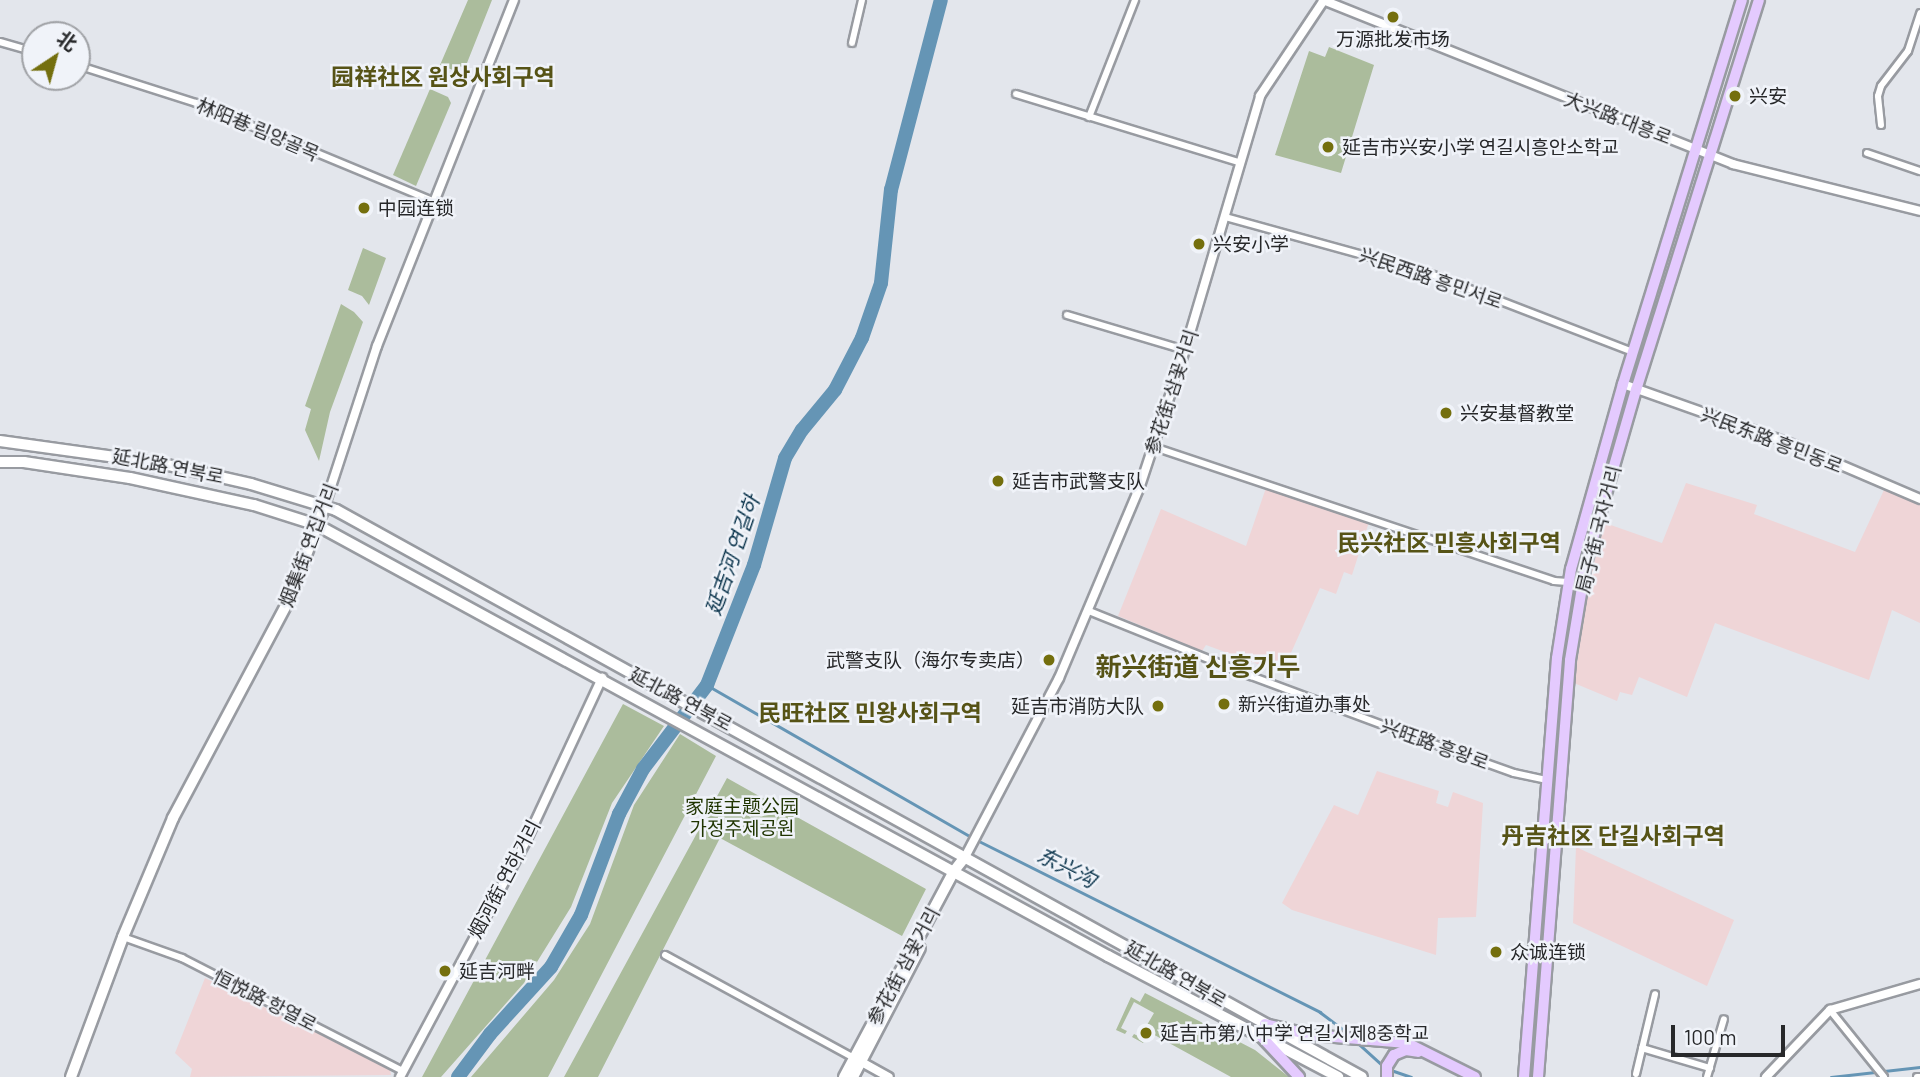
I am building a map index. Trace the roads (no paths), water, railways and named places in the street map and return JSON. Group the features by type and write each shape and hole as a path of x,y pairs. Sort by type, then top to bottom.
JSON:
{"main road":[{"name":"局子街 국자거리","path":"1524,1077 1557,658 1568,582 1585,510 1742,0"},
{"name":"局子街 국자거리","path":"1538,1077 1570,660 1586,563 1636,390 1759,0"},
{"name":"延北路 연북로","path":"0,441 159,463 226,477 325,505 965,857 1262,1029 1338,1077"},
{"name":"延北路 연북로","path":"0,462 24,462 130,478 246,503 317,525 603,678 957,873 1262,1029 1362,1077"},
{"name":"烟集街 연집거리","path":"71,1077 123,937 193,777 244,690 289,600 325,505"},
{"name":"参花街 삼꽃거리","path":"853,1077 858,1060 965,857"},
{"path":"1262,1029 1413,1045 1475,1077"},
{"path":"1262,1029 1300,1077"},
{"path":"1387,1077 1387,1066 1396,1053 1417,1051 1467,1077"},
{"name":"参花街 삼꽃거리","path":"844,1077 858,1060"}],"street":[{"name":"烟集街 연집거리","path":"325,505 377,346 514,0"},
{"path":"852,43 862,0"},
{"path":"1089,117 1135,0"},
{"name":"大兴路 대흥로","path":"1324,0 1733,164 1920,211"},
{"name":"参花街 삼꽃거리","path":"965,857 1059,678 1089,611 1154,447 1260,96 1324,0"},
{"path":"1881,125 1878,96 1881,86 1908,51 1920,13"},
{"path":"0,42 21,48"},
{"name":"林阳巷 림양골목","path":"91,69 196,103 435,201"},
{"path":"1016,94 1241,163"},
{"path":"1867,153 1920,171"},
{"name":"兴民西路 흥민서로","path":"1225,218 1428,273 1633,352"},
{"path":"1066,315 1185,350"},
{"name":"兴民东路 흥민동로","path":"1623,384 1787,442 1920,499"},
{"path":"1154,447 1554,581 1568,582"},
{"name":"兴旺路 흥왕로","path":"1089,611 1251,676 1445,748 1514,773 1547,780"},
{"name":"烟河街 연하거리","path":"402,1074 527,839 603,678"},
{"name":"恒悦路 항열로","path":"123,937 182,958 402,1074"},
{"path":"665,955 889,1077"},
{"path":"1766,1077 1830,1010 1920,984"},
{"path":"1636,1074 1655,994"},
{"path":"1830,1010 1884,1077"},
{"path":"1707,1077 1724,1018"},
{"path":"1642,1048 1710,1068"}],"waterway":[{"name":"延吉河 연길하","path":"458,1077 490,1034 551,967 581,915 619,814 643,769 707,685 754,565 785,458 802,430 835,390 862,338 881,283 891,190 941,0"},
{"name":"东兴沟","path":"707,685 971,837"},
{"name":"东兴沟","path":"977,840 1320,1012 1349,1034"},
{"name":"东兴沟","path":"1359,1044 1382,1065"},
{"name":"东兴沟","path":"1831,1077 1920,1067"},
{"name":"东兴沟","path":"1391,1070 1411,1077"}],"place":[{"name":"万源批发市场","path":"1393,17"},
{"name":"兴安","path":"1735,96"},
{"name":"延吉市兴安小学 연길시흥안소학교","path":"1328,147"},
{"name":"中园连锁","path":"364,208"},
{"name":"兴安小学","path":"1199,244"},
{"name":"兴安基督教堂","path":"1446,413"},
{"name":"延吉市武警支队","path":"998,481"},
{"name":"武警支队（海尔专卖店）","path":"1049,660"},
{"name":"新兴街道办事处","path":"1224,704"},
{"name":"延吉市消防大队","path":"1158,706"},
{"name":"众诚连锁","path":"1496,952"},
{"name":"延吉河畔","path":"445,971"},
{"name":"延吉市第八中学 연길시제8중학교","path":"1146,1033"}],"district":[{"name":"园祥社区 원상사회구역","path":"443,76"},
{"name":"民兴社区 민흥사회구역","path":"1449,542"},
{"name":"新兴街道 신흥가두","path":"1198,666"},
{"name":"民旺社区 민왕사회구역","path":"870,712"},
{"name":"丹吉社区 단길사회구역","path":"1613,835"}],"park label":[{"name":"家庭主题公园 가정주제공원","path":"742,817"}]}
